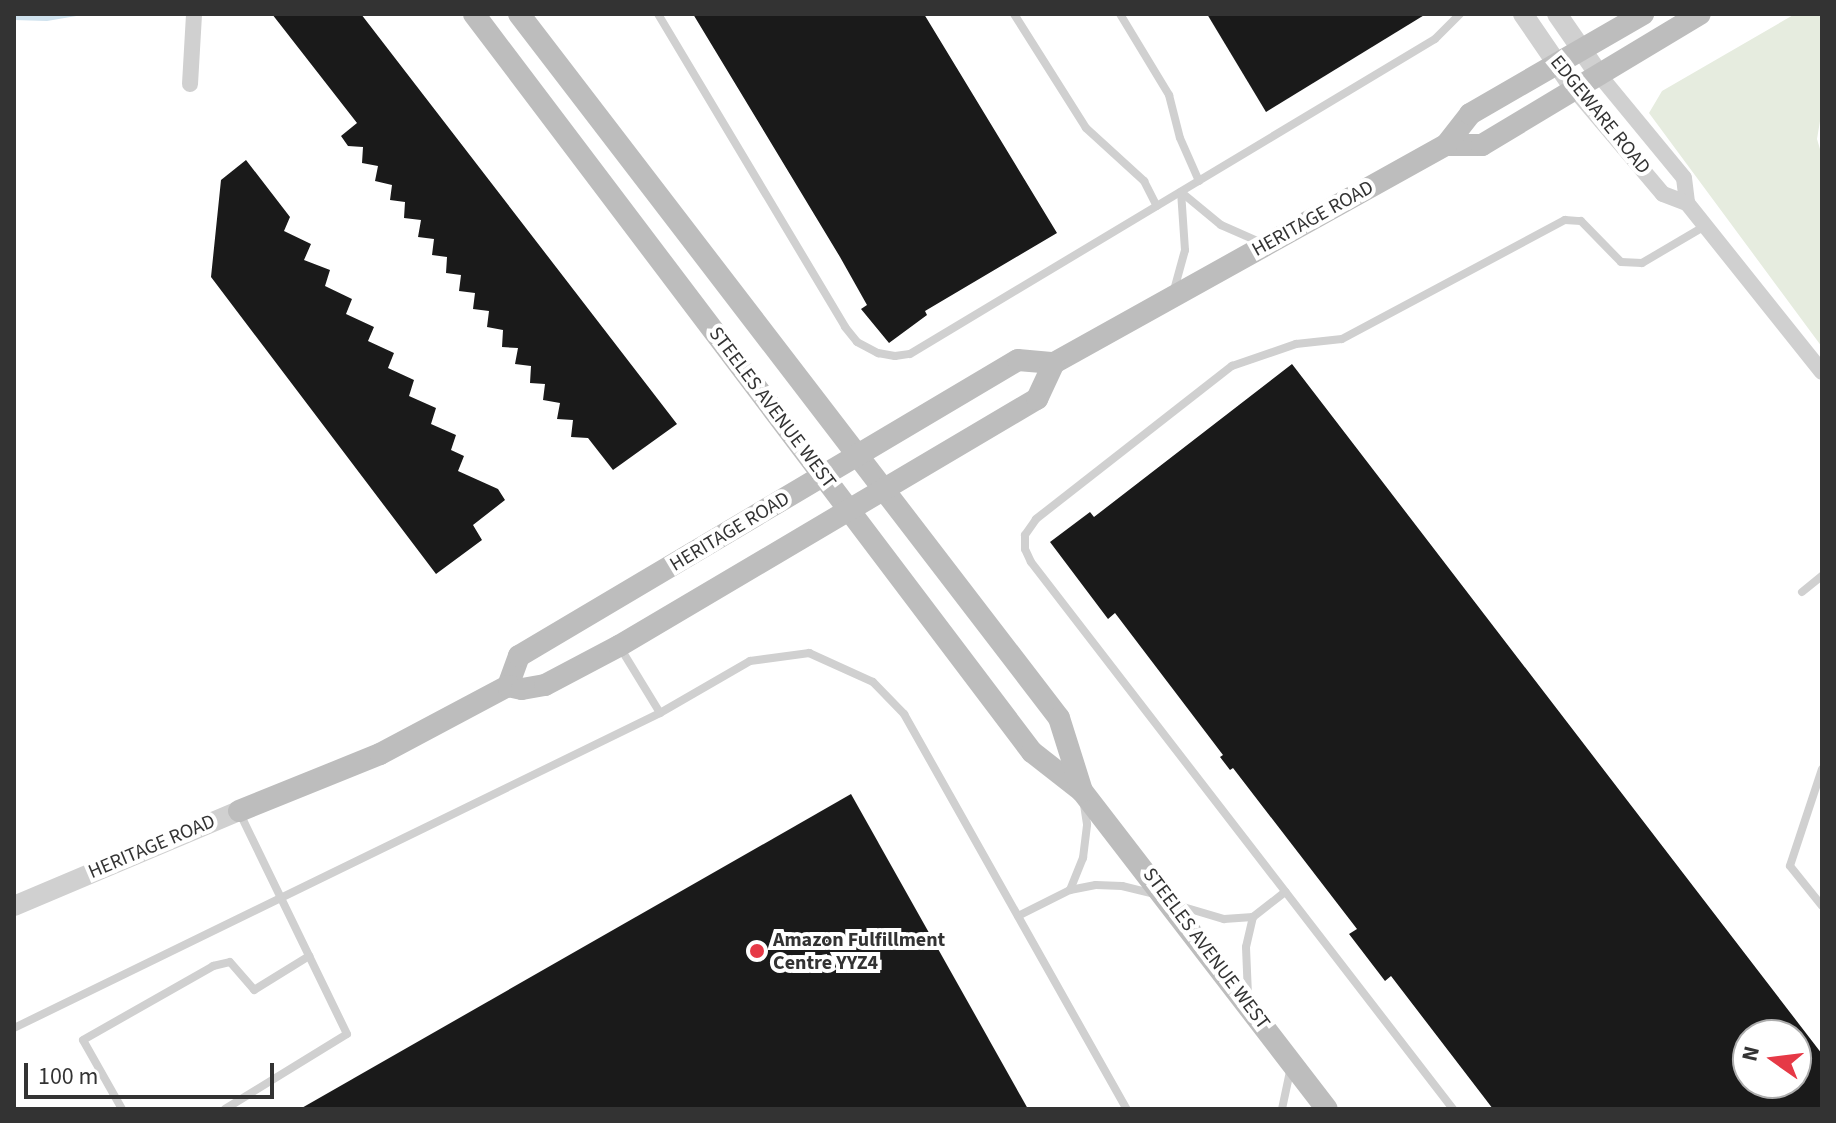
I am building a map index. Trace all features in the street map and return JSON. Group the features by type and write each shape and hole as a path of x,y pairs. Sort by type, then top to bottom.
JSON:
{"main road":[{"name":"STEELES AVENUE WEST","path":"474,14 1032,752 1082,791 1171,902 1327,1109"},
{"name":"STEELES AVENUE WEST","path":"519,14 1059,718 1082,791"},
{"name":"HERITAGE ROAD","path":"508,686 519,656 1018,360 1054,363 1172,298 1446,145 1470,114 1643,14"},
{"name":"HERITAGE ROAD","path":"1446,145 1482,145 1700,14"},
{"name":"HERITAGE ROAD","path":"239,811 380,754 508,686 533,689 545,685 619,646 1037,399 1054,363"}],"street":[{"path":"190,84 194,14"},
{"name":"EDGEWARE ROAD","path":"1523,14 1575,90 1663,194 1687,203"},
{"name":"EDGEWARE ROAD","path":"1557,14 1600,76 1684,178 1687,203 1822,372"},
{"name":"HERITAGE ROAD","path":"14,906 239,811"}],"lane":[{"path":"658,14 845,327 857,342 878,353 910,354 1435,39 1460,14"},
{"path":"1014,14 1086,128 1144,181 1157,206"},
{"path":"1120,14 1169,95 1180,138 1199,181"},
{"path":"1181,192 1221,225 1266,245"},
{"path":"1172,298 1185,250 1181,192"},
{"path":"1453,1109 1031,562 1024,542 1029,526 1232,366 1296,344 1342,339 1565,220 1581,221 1621,262 1642,263 1705,226"},
{"path":"1802,592 1822,576"},
{"path":"619,646 660,713"},
{"path":"14,1028 660,713 750,661 809,653 873,682 904,714 1127,1109"},
{"path":"1822,769 1790,866 1822,906"},
{"path":"1070,890 1083,858 1087,824 1082,791"},
{"path":"225,1109 347,1034 239,811"},
{"path":"1018,916 1070,890 1122,886 1210,916 1253,917"},
{"path":"1250,1007 1245,978 1246,947 1253,917 1285,892"},
{"path":"122,1109 83,1040 213,966 230,962 254,990 309,956"},
{"path":"1282,1109 1291,1061"}],"shaded area":[{"path":"1795,14 1822,14 1822,109 1817,139 1822,156 1822,347 1649,113 1662,91"}],"water":[{"path":"14,14 88,14 47,21 14,20"}],"building":[{"path":"272,14 361,14 677,424 613,470 588,438 571,437 573,420 557,419 560,403 543,400 545,384 530,383 531,366 515,364 518,348 502,347 503,330 487,327 489,311 473,309 475,293 459,291 461,275 446,273 447,257 432,255 434,239 418,237 421,220 404,218 405,202 390,200 392,185 375,181 378,166 362,163 363,147 348,146 341,136 357,123"},
{"path":"693,14 924,14 1057,233 925,311 927,315 889,343 861,309 867,305 840,257"},
{"path":"1207,14 1426,14 1266,112"},
{"path":"246,160 290,217 284,231 311,244 304,260 330,270 325,286 352,299 346,314 374,327 368,341 394,353 388,368 414,380 409,396 436,408 431,424 456,435 451,450 464,456 458,471 498,489 505,500 473,525 482,540 436,574 211,277 221,180"},
{"path":"1292,364 1795,1019 1732,1019 1732,1099 1812,1099 1812,1041 1822,1054 1822,1109 1493,1109 1391,976 1385,981 1349,934 1357,929 1233,768 1230,770 1220,757 1223,755 1115,613 1108,619 1050,542 1090,512 1094,517"},
{"name":"Amazon Fulfillment Centre YYZ4","path":"851,794 1028,1109 300,1109"}],"place":[{"name":"Amazon Fulfillment Centre YYZ4","path":"757,951"}]}
